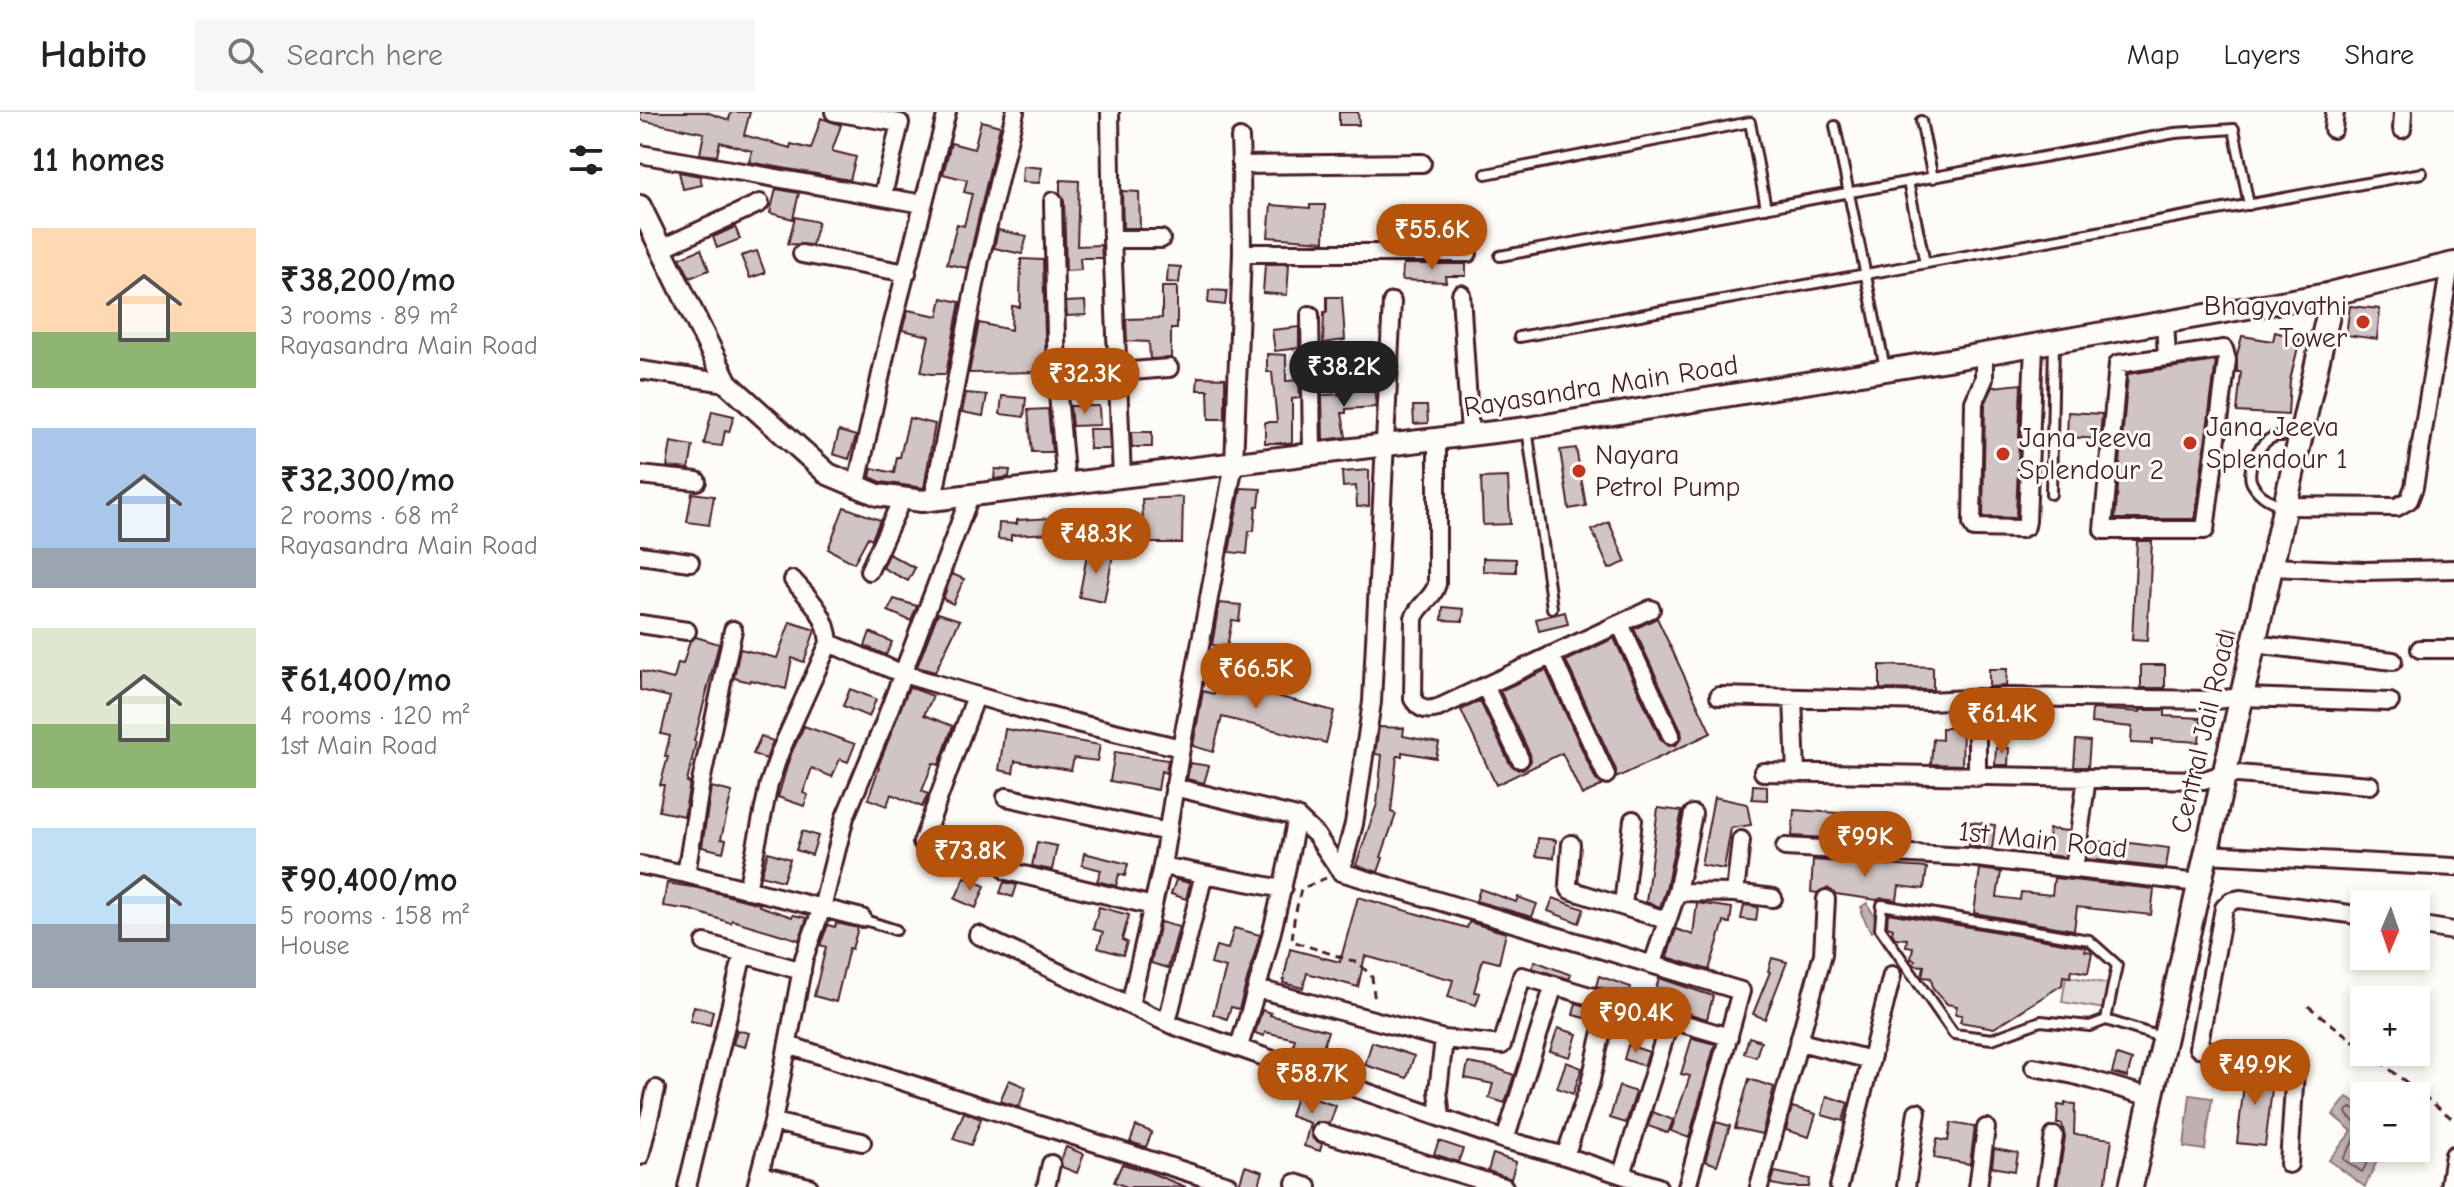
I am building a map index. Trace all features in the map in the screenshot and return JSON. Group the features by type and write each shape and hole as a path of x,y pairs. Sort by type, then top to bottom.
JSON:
{"main road":[{"path":"2333,293 2452,264"},
{"name":"Central Jail Road","path":"2131,1187 2333,293"}],"street":[{"path":"834,112 900,123 883,195"},
{"path":"856,488 888,342 947,112"},
{"path":"933,500 980,259 1015,112"},
{"path":"1110,112 1122,477"},
{"path":"1130,1005 1162,866 1234,464 1242,253 1240,138"},
{"path":"640,154 923,204"},
{"path":"1241,165 1422,163"},
{"path":"1053,201 1057,383 1066,484"},
{"path":"660,249 760,203"},
{"name":"Rayasandra Main Road","path":"640,206 727,383 828,474 878,495 922,501 1527,428 2333,293"},
{"path":"1112,239 1161,239"},
{"path":"1242,253 1468,253"},
{"path":"802,254 907,273"},
{"path":"2285,506 2397,507 2409,500 2414,487 2452,264"},
{"path":"1461,294 1470,434"},
{"path":"1341,872 1354,824 1372,702 1392,302"},
{"path":"1310,315 1312,453"},
{"path":"2165,321 2167,357"},
{"path":"1984,353 1984,379 1974,402 1972,524 1974,528 2021,529 2027,521 2034,345"},
{"path":"2224,349 2226,355 2205,530 2103,530 2118,364 2167,357 2224,349"},
{"path":"1119,372 1169,368"},
{"path":"640,370 727,383"},
{"path":"1437,438 1437,584 1434,594 1414,618 1413,699 1419,707 1428,710 1438,708 1651,609"},
{"path":"640,475 697,481"},
{"path":"809,1187 758,1181 773,1122 802,971 845,817 970,496"},
{"path":"869,571 902,499"},
{"path":"640,555 690,562"},
{"path":"2271,567 2365,571 2454,569"},
{"path":"747,890 769,784 780,752 829,643 822,613 793,580"},
{"path":"640,624 687,631"},
{"path":"1620,624 1671,735"},
{"path":"686,874 701,782 733,630"},
{"path":"829,643 903,674 976,696 1181,748"},
{"path":"2254,644 2393,661"},
{"path":"2420,649 2454,650"},
{"path":"1551,655 1606,775"},
{"path":"1485,686 1520,759"},
{"path":"922,843 976,696"},
{"path":"1719,696 1928,701 1977,698 2214,700 2242,697 2390,702"},
{"path":"1793,698 1796,773"},
{"path":"1977,698 1977,777"},
{"path":"1763,772 2204,780 2226,773 2370,785"},
{"path":"2074,869 2087,778"},
{"path":"1174,787 1297,817 1316,835 1341,872 1741,991 1687,1187"},
{"path":"1006,797 1168,832"},
{"path":"1653,963 1677,892 1693,814"},
{"path":"1239,1046 1258,989 1297,817"},
{"path":"1623,905 1633,820"},
{"path":"1735,893 1741,840"},
{"path":"1571,844 1570,890 1666,920"},
{"name":"1st Main Road","path":"1785,847 1967,857 2199,883"},
{"path":"2206,854 2454,867"},
{"path":"640,865 862,918"},
{"path":"1162,866 1283,889"},
{"path":"1007,871 1153,906"},
{"path":"1167,1022 1204,874"},
{"path":"1677,892 1735,893 1773,898"},
{"path":"1759,1187 1823,954 1826,899"},
{"path":"2289,1164 2295,1070 2289,1065 2198,1048 2224,908 2231,901 2240,899 2350,914"},
{"path":"2430,927 2454,931"},
{"path":"978,935 1167,1022 1505,1140 1658,1187"},
{"path":"705,943 802,971"},
{"path":"687,1187 743,954"},
{"path":"1839,1187 1892,975"},
{"path":"1258,989 1444,1039 1502,1045 1522,976 1729,1037"},
{"path":"1505,1140 1554,985"},
{"path":"1565,1156 1590,1084 1609,1001"},
{"path":"1622,1174 1670,1020"},
{"path":"1441,1118 1438,1091 1444,1039"},
{"path":"1800,1042 1871,1060"},
{"path":"788,1045 1228,1185"},
{"path":"2034,1067 2151,1097"},
{"path":"640,1156 656,1089"},
{"path":"1906,1187 1917,1112"},
{"path":"773,1122 862,1142"},
{"path":"1978,1187 1986,1128"},
{"path":"1321,1132 1504,1187"},
{"path":"2046,1187 2054,1136"},
{"path":"2449,1187 2454,1155"},
{"path":"1046,1187 1051,1164"}],"lane":[{"path":"1921,121 1933,178"},
{"path":"1486,174 1750,122 1766,208"},
{"path":"1835,126 1885,369"},
{"path":"1500,256 2175,133 2234,129 2249,205"},
{"path":"1519,337 2422,173"},
{"path":"1908,182 1925,263"},
{"path":"2051,494 2054,341"},
{"path":"1527,428 1552,608"},
{"path":"2285,506 2272,502 2253,486 2250,479 2254,459 2257,450 2274,437 2301,436"},
{"path":"2106,1020 2117,965 2089,940 1882,905 1880,928 1954,1034 1992,1039 2041,1021 2090,1026 2106,1020 2164,1038"},
{"path":"862,918 896,930"}],"path":[{"path":"1341,872 1301,889 1292,941 1359,963 1372,977 1375,994 1373,1019"},
{"path":"2308,1006 2350,1039"},
{"path":"2385,1066 2454,1120"}],"shaded area":[{"path":"2066,976 2115,985 2111,1010 2062,1002"}],"water":[{"path":"1867,903 1880,927 1871,932 1861,913 1861,907"},
{"path":"2190,1095 2212,1098 2205,1150 2184,1147"},
{"path":"2347,1097 2350,1099 2350,1129 2333,1115"},
{"path":"2350,1134 2350,1162 2377,1162 2365,1187 2329,1160"}],"building":[{"path":"640,112 706,112 729,120 731,112 750,112 744,135 790,148 791,144 811,149 821,118 841,125 832,151 856,157 850,180 749,162 752,151 720,142 717,156 700,154 704,133 640,120"},
{"path":"1339,112 1358,112 1359,125 1339,125"},
{"path":"981,121 1000,126 967,268 947,264 957,224 964,226 972,194 964,192 967,180 943,174 951,143 974,149"},
{"path":"1023,166 1042,168 1039,183 1022,182"},
{"path":"679,172 700,176 702,185 683,189"},
{"path":"1060,180 1079,181 1077,246 1101,245 1102,258 1080,258 1081,270 1066,271 1064,201 1060,193"},
{"path":"776,189 799,193 793,219 770,213"},
{"path":"1122,191 1139,192 1140,228 1123,228"},
{"path":"1271,205 1310,208 1310,205 1325,205 1324,241 1268,237"},
{"path":"1414,213 1440,213 1440,242 1414,242"},
{"path":"795,217 818,222 812,245 788,244"},
{"path":"735,227 740,239 717,248 713,237"},
{"path":"998,230 1027,236 1022,254 994,248"},
{"path":"701,249 709,270 690,278 680,258"},
{"path":"757,251 765,273 750,278 741,256"},
{"path":"1021,259 1043,260 1046,372 969,373 979,323 1011,330 1012,306 1020,307"},
{"path":"1265,264 1289,264 1287,295 1263,293"},
{"path":"1403,264 1466,264 1466,276 1445,276 1446,282 1402,280"},
{"path":"1168,266 1181,267 1179,283 1167,282"},
{"path":"1162,287 1177,287 1177,329 1171,329 1171,358 1150,359 1149,342 1127,341 1126,319 1162,318"},
{"path":"1209,290 1227,291 1225,305 1208,303"},
{"path":"1327,297 1342,297 1345,340 1323,343"},
{"path":"942,298 960,302 946,374 921,372 929,336 902,330 908,310 938,316"},
{"path":"1085,301 1086,315 1067,316 1066,302"},
{"name":"Bhagyavathi Tower","path":"2350,306 2380,309 2377,339 2346,335"},
{"path":"1299,327 1299,348 1275,351 1272,330"},
{"path":"2275,332 2300,339 2290,380 2288,415 2237,412 2241,372 2237,372 2237,355 2242,336 2273,341"},
{"path":"1267,354 1286,355 1286,381 1299,380 1300,398 1292,399 1292,443 1265,443 1265,422 1277,422 1272,372 1267,372"},
{"name":"Jana Jeeva Splendour 1","path":"2216,361 2195,519 2115,519 2128,374"},
{"path":"1198,377 1225,378 1225,419 1209,419 1208,390 1197,390"},
{"name":"Jana Jeeva Splendour 2","path":"2021,384 2016,518 1983,517 1985,404 1993,387"},
{"path":"1374,386 1376,407 1346,409 1346,413 1342,413 1346,437 1323,440 1322,395 1345,394 1342,387"},
{"path":"966,393 987,395 983,416 962,412"},
{"path":"1002,396 1026,398 1024,417 1000,414"},
{"path":"1070,406 1099,406 1100,425 1072,426"},
{"path":"1413,406 1427,406 1428,423 1414,424"},
{"path":"1048,409 1052,452 1032,452 1028,410"},
{"path":"712,411 734,416 729,432 725,431 722,446 704,444"},
{"path":"2068,412 2102,414 2100,439 2067,437"},
{"path":"909,418 935,424 924,488 881,482 870,477 872,468 894,473"},
{"path":"1089,429 1109,429 1110,449 1090,449"},
{"path":"839,431 856,436 849,459 833,454"},
{"path":"1131,432 1152,432 1152,447 1132,447"},
{"path":"671,442 693,446 689,469 667,467"},
{"path":"1576,448 1586,506 1569,509 1560,450"},
{"path":"995,469 1010,470 1009,477 994,479"},
{"path":"1369,470 1369,506 1357,507 1356,486 1343,487 1342,472"},
{"path":"1508,477 1510,524 1483,525 1481,478"},
{"path":"1241,488 1261,489 1254,531 1249,531 1247,554 1229,552"},
{"path":"692,493 714,496 709,525 687,522"},
{"path":"1183,497 1182,543 1136,543 1136,525 1143,525 1142,499"},
{"path":"844,507 880,520 872,539 868,537 854,563 828,549"},
{"path":"1053,518 1054,533 1011,535 1011,540 998,539 999,523 1017,524 1017,520"},
{"path":"1609,522 1626,562 1609,569 1592,530"},
{"path":"2137,541 2152,541 2147,641 2132,640"},
{"path":"1088,550 1113,555 1104,602 1079,597"},
{"path":"889,554 915,568 908,581 883,568"},
{"path":"1483,558 1516,559 1516,572 1483,571"},
{"path":"952,574 964,579 953,604 943,599"},
{"path":"894,599 917,606 911,621 888,611"},
{"path":"1219,603 1241,605 1239,621 1232,620 1227,647 1212,645"},
{"path":"1443,607 1464,609 1463,621 1442,620"},
{"path":"1565,612 1568,624 1539,631 1536,619"},
{"path":"938,613 960,620 935,672 917,667"},
{"path":"1657,618 1711,733 1616,778 1616,770 1566,661 1614,638 1661,740 1669,746 1676,745 1682,737 1681,730 1634,629"},
{"path":"790,622 815,630 804,662 792,658 786,689 734,678 740,649 777,658"},
{"path":"2225,628 2238,631 2234,647 2221,644"},
{"path":"870,632 892,642 886,655 865,646"},
{"path":"696,637 719,644 694,741 684,816 659,811 664,785 660,785 670,736 661,734 670,697 640,690 640,671 674,679 678,663 683,664 690,641"},
{"path":"1224,652 1237,654 1230,684 1334,711 1326,743 1222,717 1213,752 1193,746 1203,691 1214,694"},
{"path":"1880,665 1933,667 1933,690 1880,689"},
{"path":"2141,665 2165,665 2165,688 2141,688"},
{"path":"1989,669 2007,669 2006,686 1989,687"},
{"path":"1546,670 1596,780 1603,785 1582,795 1562,753 1496,785 1461,710 1480,701 1510,764 1518,770 1525,768 1531,761 1530,754 1500,691"},
{"path":"909,687 933,696 924,715 953,726 939,765 933,763 922,791 928,794 922,807 891,794 887,806 868,799"},
{"path":"850,689 876,699 869,717 843,706"},
{"path":"2001,708 2031,709 2030,729 2009,728 2009,720 2000,719"},
{"path":"2092,709 2165,710 2165,716 2201,718 2199,742 2152,739 2152,744 2131,743 2132,727 2091,723"},
{"path":"804,726 855,744 848,762 840,759 832,777 812,768 803,793 808,795 804,806 778,797 790,756"},
{"path":"1379,727 1404,728 1403,736 1439,743 1436,758 1402,752 1402,756 1397,756 1391,812 1396,814 1378,872 1356,865 1377,804 1382,755 1375,754"},
{"path":"1942,728 1963,728 1962,765 1931,764 1933,739 1942,740"},
{"path":"1005,729 1100,745 1097,761 1074,758 1071,770 1015,761 1013,773 999,770"},
{"path":"761,736 773,741 766,759 753,754"},
{"path":"2076,740 2090,741 2088,767 2074,767"},
{"path":"1996,748 2009,748 2008,765 1995,765"},
{"path":"1115,752 1168,760 1166,773 1161,771 1158,790 1110,781"},
{"path":"1190,763 1209,766 1204,783 1187,779"},
{"path":"1753,785 1767,786 1767,800 1752,799"},
{"path":"711,787 732,792 721,839 726,840 723,852 702,847"},
{"path":"1714,797 1747,804 1751,825 1731,828 1724,869 1701,865"},
{"path":"1658,808 1682,811 1660,907 1646,902"},
{"path":"1794,810 1881,816 1879,841 1792,836"},
{"path":"1971,822 1995,825 1992,849 1969,846"},
{"path":"2049,829 2068,831 2065,857 2046,855"},
{"path":"802,831 818,836 812,855 796,850"},
{"path":"1538,838 1556,840 1554,858 1536,856"},
{"path":"2089,841 2169,848 2166,868 2086,859"},
{"path":"1037,842 1057,846 1052,870 1032,866"},
{"path":"768,852 790,859 783,881 761,875"},
{"path":"1084,853 1128,864 1125,876 1119,874 1116,886 1097,881 1101,870 1082,865"},
{"path":"1813,860 1927,868 1924,889 1899,886 1897,900 1836,894 1827,888 1817,893 1811,892"},
{"path":"1980,869 2001,872 1997,897 2020,900 2021,892 2052,895 2054,878 2154,889 2151,915 2077,907 2074,930 1974,913"},
{"path":"965,877 985,886 976,908 955,899"},
{"path":"1176,880 1190,883 1186,899 1171,894"},
{"path":"1004,882 1017,885 1013,897 1000,893"},
{"path":"667,883 760,904 792,917 807,918 799,940 732,920 731,923 691,910 663,906"},
{"path":"1480,889 1516,902 1518,897 1537,904 1532,917 1476,901"},
{"path":"1358,897 1467,928 1469,922 1506,933 1499,963 1483,959 1474,992 1480,993 1476,1005 1448,997 1453,980 1365,956 1358,987 1307,973 1303,988 1283,983 1290,949 1340,962"},
{"path":"1553,898 1584,909 1579,923 1548,911"},
{"path":"1697,903 1732,908 1730,923 1724,922 1709,970 1667,957 1676,929 1693,935"},
{"path":"1744,905 1758,907 1756,921 1741,919"},
{"path":"1099,907 1129,915 1122,940 1127,942 1123,955 1098,948 1103,932 1093,929"},
{"path":"1888,913 2086,947 2085,951 2092,952 2088,973 2071,970 2070,977 2063,976 2062,985 1994,1028 1960,1022 1962,1015 1955,1014 1957,1006 1947,1004 1933,988 1931,978 1922,977 1924,966 1914,965 1915,960 1911,959 1913,947 1906,946 1907,939 1895,938 1893,928 1887,926"},
{"path":"1160,922 1179,927 1168,968 1151,963"},
{"path":"836,923 858,928 852,949 849,948 836,1002 814,996 826,947 820,945 828,925 835,927"},
{"path":"1234,928 1260,935 1239,1009 1231,1007 1227,1019 1213,1014 1226,968 1211,964 1216,946 1228,949"},
{"path":"1772,958 1787,962 1765,1019 1753,1014 1770,972"},
{"path":"1535,961 1571,975 1569,979 1532,968"},
{"path":"1599,976 1631,987 1628,996 1596,986"},
{"path":"1659,978 1713,996 1707,1019 1659,1005 1664,991 1656,989"},
{"path":"1576,1003 1596,1009 1593,1020 1573,1015"},
{"path":"694,1006 713,1011 710,1025 690,1021"},
{"path":"1262,1010 1328,1031 1321,1054 1293,1046 1295,1039 1265,1032 1264,1036 1255,1033"},
{"path":"1617,1015 1644,1024 1642,1032 1632,1029 1629,1038 1613,1033"},
{"path":"1558,1028 1577,1034 1570,1057 1550,1051"},
{"path":"737,1030 749,1033 745,1047 733,1044"},
{"path":"1749,1037 1761,1041 1756,1057 1744,1053"},
{"path":"1692,1038 1715,1044 1689,1138 1671,1131 1690,1076 1681,1074"},
{"path":"1372,1042 1414,1056 1407,1078 1365,1065"},
{"path":"1628,1045 1649,1052 1644,1066 1624,1059"},
{"path":"2117,1055 2132,1060 2127,1077 2112,1073"},
{"path":"1566,1062 1582,1068 1573,1094 1557,1088"},
{"path":"1468,1063 1514,1075 1505,1103 1489,1098 1493,1084 1465,1078"},
{"path":"2246,1068 2274,1073 2265,1146 2237,1143"},
{"path":"1749,1079 1774,1087 1762,1134 1735,1128"},
{"path":"1009,1080 1026,1087 1019,1107 1000,1101"},
{"path":"1619,1086 1636,1092 1626,1123 1610,1118"},
{"path":"1297,1093 1336,1106 1330,1123 1318,1122 1311,1128 1313,1139 1322,1144 1320,1151 1304,1146 1310,1123 1290,1116"},
{"path":"1827,1096 1848,1103 1843,1121 1822,1115"},
{"path":"2065,1103 2075,1104 2074,1134 2112,1139 2105,1187 2057,1186 2065,1137 2062,1124 2057,1124 2058,1105 2065,1106"},
{"path":"1792,1107 1816,1114 1809,1137 1786,1130"},
{"path":"964,1112 981,1119 971,1145 953,1139"},
{"path":"1653,1112 1673,1120 1668,1133 1648,1126"},
{"path":"1716,1122 1730,1126 1717,1165 1705,1161"},
{"path":"1951,1123 1975,1127 1970,1164 1934,1158 1937,1139 1948,1141"},
{"path":"1136,1126 1152,1132 1146,1147 1130,1142"},
{"path":"1439,1141 1463,1149 1458,1162 1434,1154"},
{"path":"1066,1147 1084,1154 1077,1173 1062,1167"},
{"path":"1994,1149 2018,1153 2015,1171 1992,1167"},
{"path":"1493,1154 1516,1162 1511,1179 1488,1171"},
{"path":"1122,1164 1186,1187 1127,1187 1114,1182"},
{"path":"1245,1166 1263,1172 1258,1187 1239,1185"},
{"path":"1775,1172 1810,1179 1809,1187 1771,1184"}],"place":[{"name":"Bhagyavathi Tower","path":"2363,322"},
{"name":"Jana Jeeva Splendour 1","path":"2190,443"},
{"name":"Jana Jeeva Splendour 2","path":"2003,454"},
{"name":"Nayara Petrol Pump","path":"1579,471"}]}
